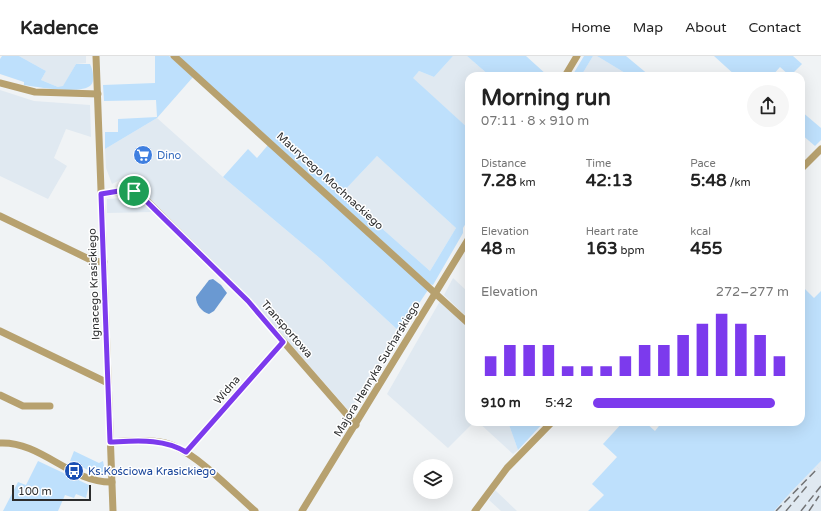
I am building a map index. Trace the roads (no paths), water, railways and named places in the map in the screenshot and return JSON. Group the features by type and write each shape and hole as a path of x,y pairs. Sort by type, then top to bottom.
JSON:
{"street":[{"name":"Ignacego Krasickiego","path":"96,56 112,511"},
{"name":"Maurycego Mochnackiego","path":"174,56 465,320"},
{"path":"567,72 577,56"},
{"path":"0,83 35,92 98,94"},
{"path":"805,165 821,149"},
{"name":"Transportowa","path":"101,194 128,190 139,193 248,301 356,425"},
{"path":"0,216 93,261 104,262"},
{"name":"Majora Henryka Sucharskiego","path":"302,511 465,245"},
{"path":"0,331 108,383"},
{"name":"Widna","path":"186,452 283,342"},
{"path":"0,395 23,406 50,406"},
{"path":"475,511 507,468 548,426"},
{"path":"110,442 153,441 174,446 186,452 255,511"},
{"path":"0,443 20,444 97,482 112,482"}],"water":[{"path":"213,279 221,285 227,293 214,311 209,314 200,308 196,297 209,280"}],"railway":[{"path":"776,511 818,468"},
{"path":"786,511 807,486"},
{"path":"801,511 821,486"},
{"path":"809,511 819,496"}],"place":[{"name":"Dino","path":"143,155"},
{"name":"Ks.Kościowa Krasickiego","path":"74,471"}]}
